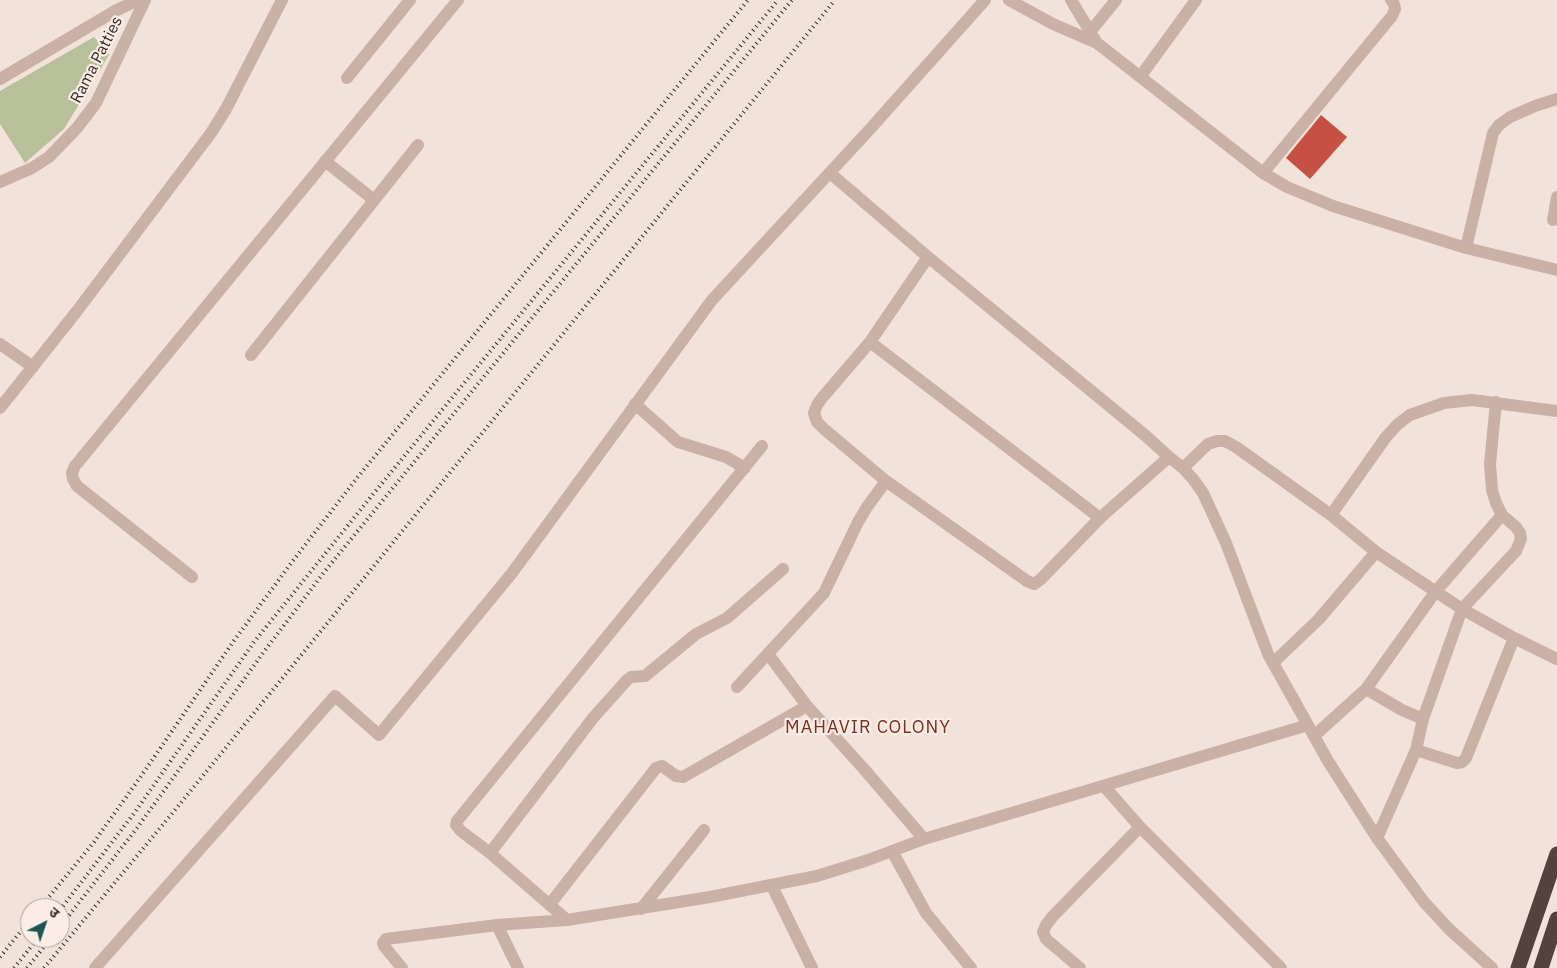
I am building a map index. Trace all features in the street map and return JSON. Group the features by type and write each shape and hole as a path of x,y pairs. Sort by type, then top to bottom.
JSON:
{"highway":[{"path":"1518,968 1557,854"},
{"path":"1541,968 1557,919"}],"street":[{"path":"0,79 115,11 138,0"},
{"name":"Rama Patties","path":"0,182 32,168 49,157 77,128 96,103 145,0"},
{"path":"0,408 77,311 211,134 226,110 282,0"},
{"path":"347,78 410,0"},
{"path":"192,578 77,486 72,473 75,466 458,0"},
{"path":"96,968 335,696 379,734 512,573 712,300 871,128 985,0"},
{"path":"1009,0 1053,24 1094,38"},
{"path":"1071,0 1094,38 1140,77 1263,172 1294,190 1333,206 1466,248 1557,270"},
{"path":"1094,38 1116,0"},
{"path":"1140,77 1196,0"},
{"path":"1263,172 1392,16 1395,10 1392,0"},
{"path":"1466,248 1493,132 1510,117 1557,99"},
{"path":"251,354 418,145"},
{"path":"325,161 374,200"},
{"path":"830,172 928,257 1146,436 1194,479 1203,493 1226,543 1268,654 1328,761 1377,838 1424,902 1449,929 1492,968"},
{"path":"1553,220 1557,197"},
{"path":"928,257 870,342 822,398 814,413 817,422 824,429 886,481 1034,584 1100,518 1169,457"},
{"path":"870,342 1100,518"},
{"path":"0,344 33,367"},
{"path":"1331,515 1386,437 1410,415 1444,403 1472,400 1557,411"},
{"path":"1377,838 1416,750 1423,719 1462,609 1516,550 1521,539 1520,532 1502,515 1492,490 1490,464 1496,402"},
{"path":"636,404 678,442 726,457 745,468"},
{"path":"1183,468 1208,444 1225,441 1331,515 1376,552 1462,609 1557,659"},
{"path":"567,920 490,853 461,831 456,826 457,821 762,446"},
{"path":"737,688 824,593 858,522 886,481"},
{"path":"402,968 384,946 383,943 386,939 497,925 567,920 772,886 817,876 892,852 924,839 1104,786 1311,731 1366,689 1436,591 1502,515"},
{"path":"1273,663 1319,618 1376,552"},
{"path":"490,853 594,718 627,680 631,677 644,676 696,634 730,616 783,569"},
{"path":"1416,750 1457,763 1462,762 1466,758 1514,638"},
{"path":"768,654 807,706 864,768 924,839"},
{"path":"1366,689 1402,710 1423,719"},
{"path":"550,904 656,768 662,766 676,776 684,777 807,706"},
{"path":"1104,786 1140,827 1280,968"},
{"path":"1080,968 1046,939 1044,932 1046,926 1053,916 1140,827"},
{"path":"641,908 704,830"},
{"path":"892,852 926,913 971,968"},
{"path":"772,886 808,967"},
{"path":"497,925 518,968"}],"green space":[{"path":"94,37 109,55 64,129 25,163 0,124 0,91"}],"building":[{"path":"1321,115 1347,137 1310,179 1286,158"}],"railway":[{"path":"48,898 94,842 233,642 357,478 748,0"},
{"path":"69,898 135,812 254,642 778,0"},
{"path":"70,914 137,828 263,653 325,571 792,0"},
{"path":"44,968 835,0"},
{"path":"0,957 20,932"},
{"path":"14,968 30,948"},
{"path":"27,968 43,948"}],"district":[{"name":"MAHAVIR COLONY","path":"868,728"}]}
